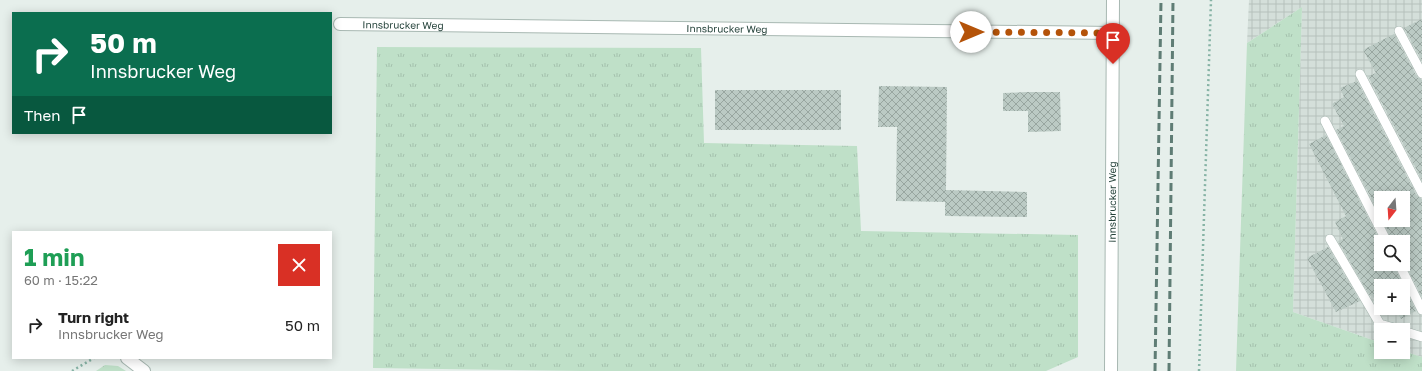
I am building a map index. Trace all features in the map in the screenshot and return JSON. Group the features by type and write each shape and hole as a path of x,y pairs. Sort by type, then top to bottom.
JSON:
{"street":[{"name":"Innsbrucker Weg","path":"1111,371 1113,0"},
{"name":"Innsbrucker Weg","path":"340,24 1113,33"},
{"path":"128,359 144,371"}],"lane":[{"path":"1400,31 1422,74"},
{"path":"1360,74 1422,193"},
{"path":"1325,120 1383,235"},
{"path":"1330,239 1379,323"},
{"path":"1402,271 1422,310"},
{"path":"1410,332 1422,336"}],"path":[{"path":"1199,371 1211,0"},
{"path":"72,371 92,359"}],"shaded area":[{"path":"1249,0 1422,0 1422,357 1410,353 1410,323 1374,323 1374,341 1293,312 1302,7 1247,43"}],"green space":[{"path":"1302,7 1293,312 1374,341 1374,359 1410,359 1410,353 1422,357 1422,371 1236,371 1247,43"},
{"path":"377,47 701,48 704,143 857,146 861,231 1078,235 1078,357 1046,371 582,371 373,368"},
{"path":"105,365 118,366 126,371 96,371"}],"building":[{"path":"1422,19 1422,61 1404,28"},
{"path":"1394,34 1417,77 1422,80 1422,180 1368,76 1376,73 1363,50"},
{"path":"1357,81 1417,196 1422,199 1422,297 1409,271 1410,271 1410,235 1390,235 1386,227 1410,227 1410,191 1374,191 1374,203 1336,130 1344,126 1332,104 1344,97 1340,88"},
{"path":"879,86 947,87 946,190 1027,192 1027,217 945,216 945,202 896,201 897,127 878,127"},
{"path":"715,90 841,90 841,130 715,130"},
{"path":"1060,92 1061,131 1028,132 1028,111 1003,111 1003,93"},
{"path":"1326,135 1377,235 1374,235 1374,271 1396,271 1400,279 1374,279 1374,299 1372,295 1370,296 1338,241 1343,239 1335,222 1346,216 1309,144"},
{"path":"1328,247 1360,301 1336,312 1307,258"},
{"path":"1410,299 1416,311 1410,314"},
{"path":"1399,315 1408,315 1401,319"}],"railway":[{"path":"1155,371 1161,0"},
{"path":"1169,371 1173,0"}],"route":[{"path":"971,32 1113,33 1113,64"}]}
